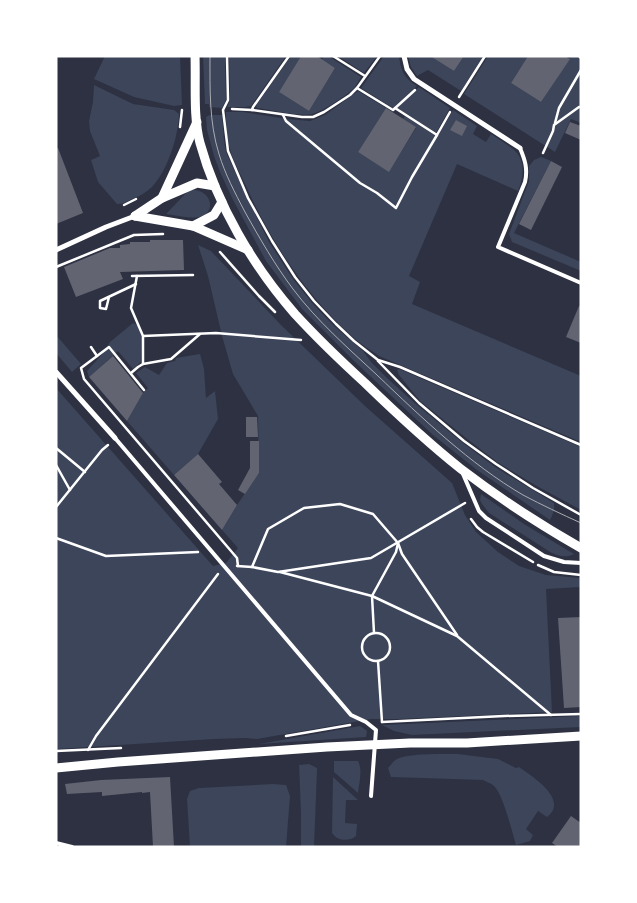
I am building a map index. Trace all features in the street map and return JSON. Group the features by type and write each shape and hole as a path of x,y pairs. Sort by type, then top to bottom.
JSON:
{"street":[{"path":"195,56 199,141 215,186 248,250 295,314 387,405 428,442 516,509 581,548"},
{"path":"404,56 405,64 414,79 520,148"},
{"path":"162,198 197,122"},
{"path":"56,250 135,216 162,198 197,184 215,186"},
{"path":"193,226 214,215 222,202"},
{"path":"135,216 193,226 248,250"},
{"path":"56,372 115,438"},
{"path":"56,768 215,754 581,736"}],"lane":[{"path":"520,148 526,162 527,174 498,247 581,282"},
{"path":"115,438 351,715 366,722 376,730 371,796"},
{"path":"461,469 479,511 486,518 544,556 564,562 581,563"},
{"path":"56,843 72,847"}],"path":[{"path":"227,56 228,100 223,110 228,151 248,198 272,241 314,302 354,341 378,360 419,403 464,440 533,488 581,515"},
{"path":"252,110 252,107 289,56"},
{"path":"333,56 365,76"},
{"path":"232,109 313,117 350,95 380,56"},
{"path":"543,153 553,131 559,108 581,70"},
{"path":"357,88 393,110 421,84"},
{"path":"554,125 581,107"},
{"path":"180,129 182,109"},
{"path":"283,115 286,121 360,183 396,208 437,135"},
{"path":"124,204 138,199"},
{"path":"56,267 134,235"},
{"path":"132,276 193,275"},
{"path":"137,276 131,308 143,336 143,364"},
{"path":"109,297 106,309 100,308 100,302 109,297 136,284"},
{"path":"131,373 143,364 171,359 200,334"},
{"path":"143,336 228,334 304,340"},
{"path":"144,390 109,347 81,368 84,379 237,558 238,566 278,572 372,596 457,636 552,715"},
{"path":"91,348 97,356"},
{"path":"378,360 400,367 581,445"},
{"path":"56,507 102,450 115,438"},
{"path":"56,448 85,472"},
{"path":"56,465 70,490"},
{"path":"278,572 371,558 465,503"},
{"path":"252,567 268,529 304,508 340,504 373,514 398,543 402,554 457,636"},
{"path":"56,538 106,556 198,552 209,549"},
{"path":"374,633 372,596 396,552 398,543"},
{"path":"88,750 96,736 224,566"},
{"path":"374,633 387,637 390,645 386,658 378,661 368,659 363,651 363,641 374,633"},
{"path":"378,661 382,722 581,714"},
{"path":"284,737 366,722"},
{"path":"56,751 125,748"}],"shaded area":[{"path":"105,56 180,56 182,105 174,106 134,97 94,79"},
{"path":"203,56 225,56 226,100 222,108 209,107 209,104 205,104"},
{"path":"229,56 286,56 251,106 227,107 230,101"},
{"path":"291,56 301,56 279,92 309,111 335,68 322,60 324,56 328,56 361,77 355,87 347,94 316,113 307,115 293,114 256,107"},
{"path":"338,56 377,56 364,73"},
{"path":"384,56 399,56 404,74 417,86 393,108 361,88"},
{"path":"408,56 430,56 454,71 464,56 483,56 461,91 428,70 417,76 411,67"},
{"path":"488,56 528,56 511,83 541,102 571,56 581,56 581,123 571,119 555,152 464,94"},
{"path":"94,85 133,104 174,110 179,114 177,133 171,153 158,180 145,192 123,203 117,204 98,182 91,160 100,156 90,131 89,121"},
{"path":"419,87 450,108 436,133 397,108"},
{"path":"358,91 386,108 358,152 389,171 416,128 403,119 405,116 438,136 453,110 477,126 473,134 486,142 491,134 520,157 523,172 518,191 457,164 409,276 420,282 412,304 581,376 581,442 379,356 354,338 321,305 306,287 266,227 233,158 227,135 226,112 243,112 310,121 325,115"},
{"path":"222,115 226,152 247,198 269,242 293,279 313,304 334,326 363,351 388,379 463,443 495,467 554,503 554,512 550,520 477,470 433,435 302,309 266,261 232,198 214,156 207,130 206,117"},
{"path":"541,157 551,161 514,233 581,262 581,271 512,242 509,234 529,181 529,166 534,160"},
{"path":"198,190 210,201 209,211 205,215 191,218 166,214 187,192"},
{"path":"198,245 211,251 280,324 365,406 452,483 465,515 476,532 498,552 519,566 546,575 581,578 581,587 546,589 552,712 371,719 257,739 214,739 56,749 56,388 213,566 226,563 238,548 222,530 259,473 258,416 233,374 208,276"},
{"path":"133,323 137,325 142,338 141,362 133,369 118,351 89,377 87,371 106,350 110,342"},
{"path":"56,335 81,364 72,372 56,353"},
{"path":"200,354 204,369 206,398 215,391 218,419 198,454 174,475 127,421 143,393 148,388 136,373 145,367 159,375 167,363 175,361 176,358"},
{"path":"399,369 581,447 581,510 497,462 466,438 420,401 399,375 397,370"},
{"path":"481,494 524,524 574,554 560,556 553,553 489,513 480,500"},
{"path":"581,716 581,727 412,735 394,731 382,725"},
{"path":"360,726 367,731 366,737 259,744"},
{"path":"426,754 458,754 498,759 516,768 519,767 548,791 554,804 553,810 547,817 538,811 526,829 533,835 530,841 516,845 501,797 490,783 483,780 391,777 388,768 402,757"},
{"path":"334,761 358,761 360,772 358,793 334,772"},
{"path":"309,764 317,768 314,847 301,847 299,765"},
{"path":"333,777 358,800 346,800 345,823 357,824 356,836 350,839 343,840 337,838 332,833"},
{"path":"286,785 290,796 286,847 190,847 187,799 190,791 199,788"}],"building":[{"path":"301,56 317,56 335,68 309,111 279,92"},
{"path":"430,56 464,56 454,71"},
{"path":"528,56 565,56 570,59 541,102 511,83"},
{"path":"386,108 416,127 389,172 358,152"},
{"path":"456,120 467,126 462,136 450,130"},
{"path":"570,122 581,126 581,140 565,133"},
{"path":"58,148 83,213 56,224 56,149"},
{"path":"551,161 562,167 531,230 519,224"},
{"path":"150,240 183,240 184,270 120,272 123,279 76,297 64,267 110,248 120,248 120,245 130,244 130,242 150,242"},
{"path":"579,306 581,306 581,343 566,337"},
{"path":"113,356 143,393 127,421 89,377"},
{"path":"246,417 257,417 258,437 246,437"},
{"path":"250,441 259,441 259,473 245,494 238,490 250,468"},
{"path":"198,454 222,482 219,484 237,505 222,530 174,475"},
{"path":"581,617 581,707 564,708 558,618"},
{"path":"170,777 174,847 153,847 150,792 102,796 102,792 67,794 65,784 101,780"},
{"path":"571,816 581,823 581,847 558,847 552,843"}],"tram line":[{"path":"210,56 213,130 224,169 241,205 262,242 302,301 344,344 465,455 523,495 581,523"}]}
